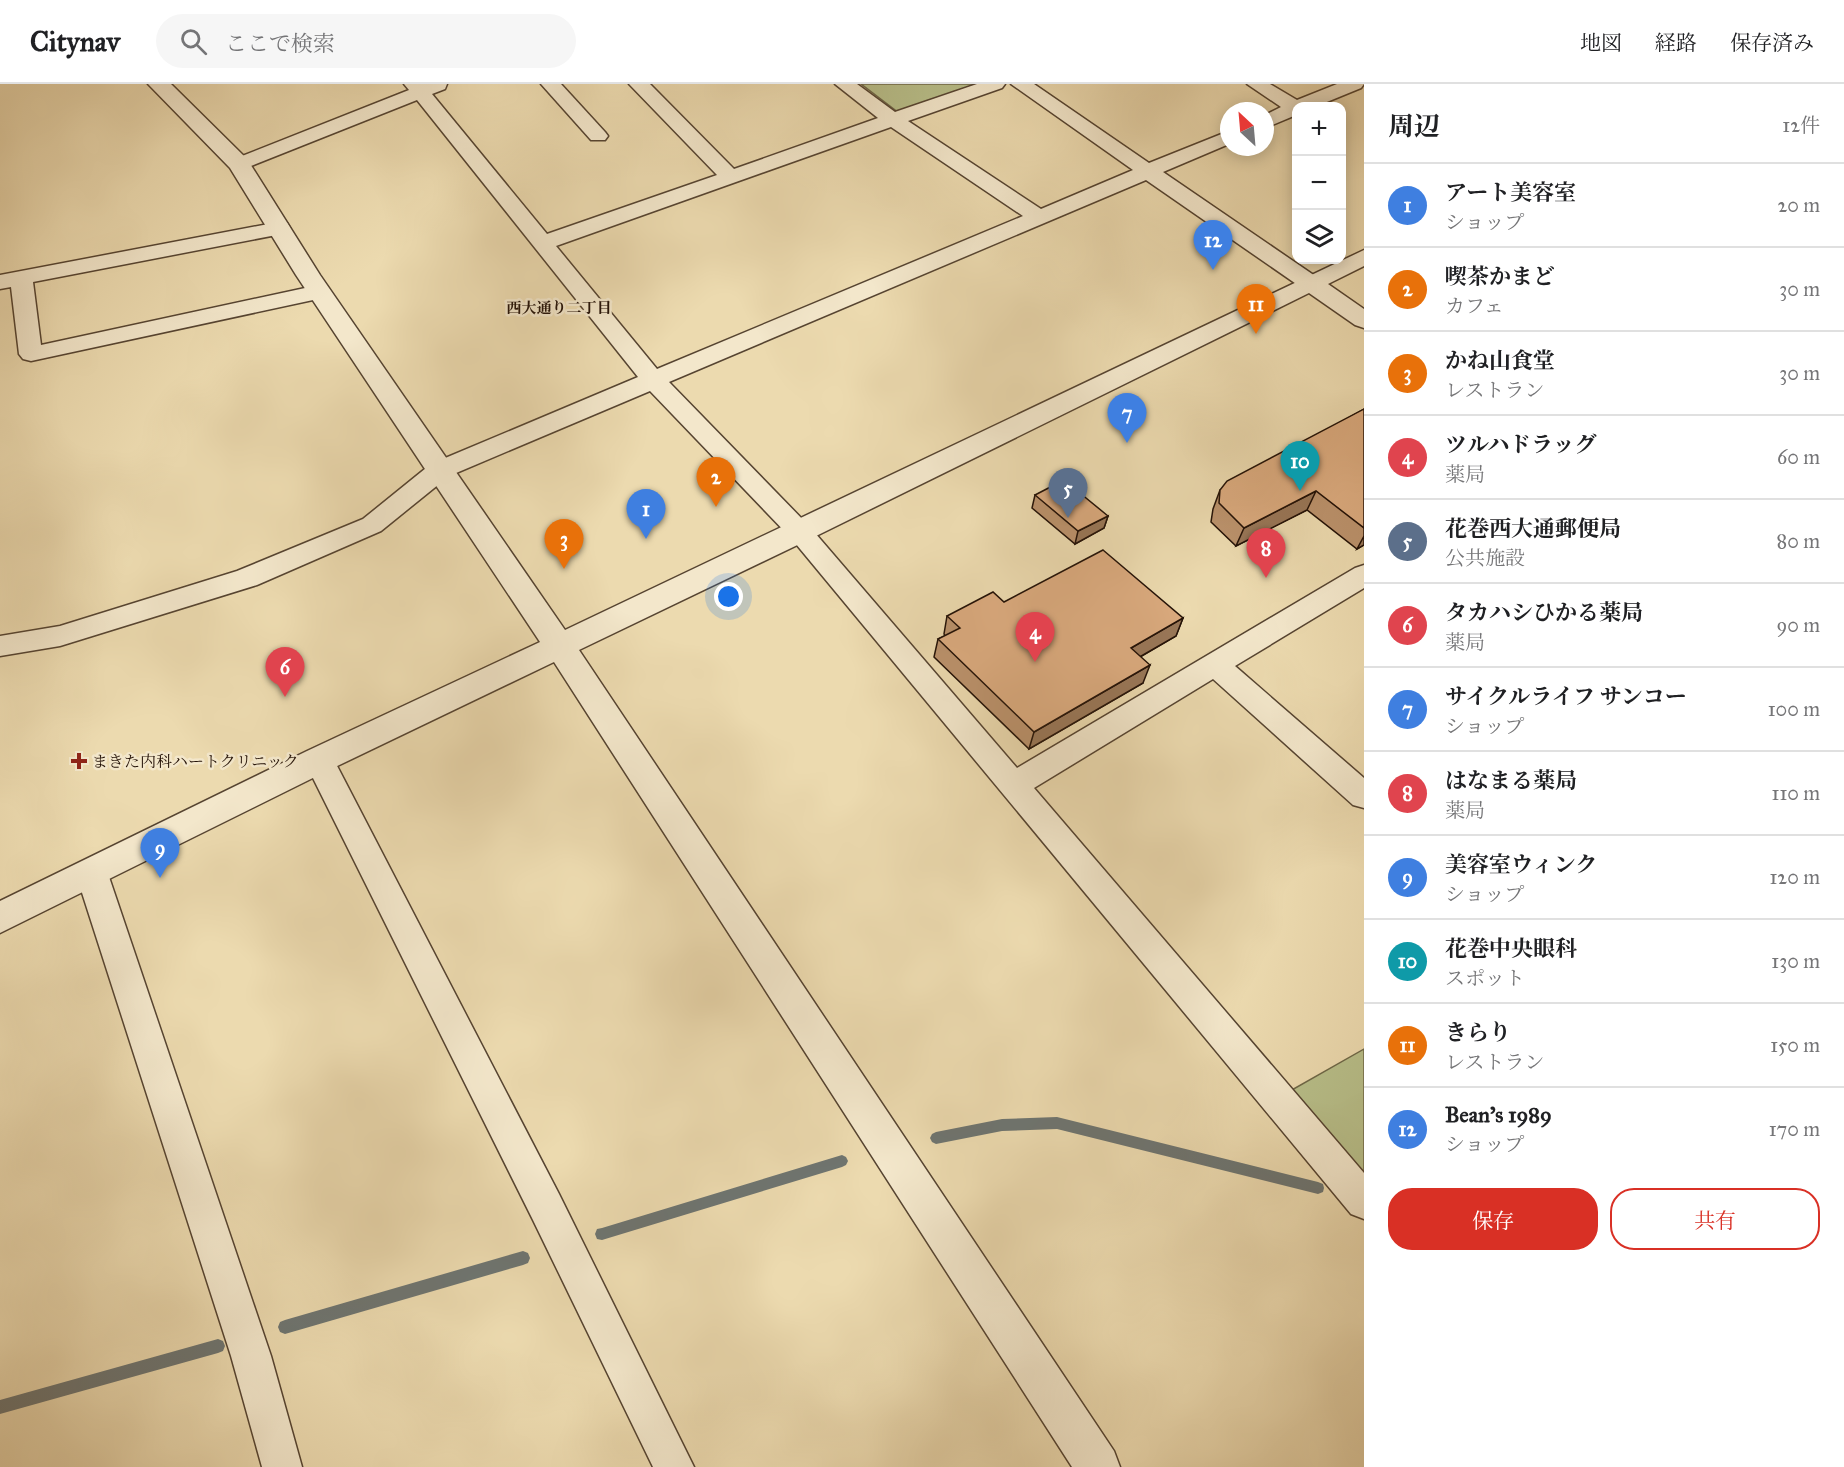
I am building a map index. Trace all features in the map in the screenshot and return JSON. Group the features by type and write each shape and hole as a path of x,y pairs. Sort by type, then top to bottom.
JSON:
{"street":[{"path":"159,84 239,164 319,292 619,734 1098,1467"},
{"path":"551,84 598,136"},
{"path":"639,84 731,177"},
{"path":"845,84 893,120 1039,218"},
{"path":"543,243 994,84"},
{"path":"1021,84 1364,320"},
{"path":"1257,84 1292,106"},
{"path":"1311,102 1354,84"},
{"path":"239,164 425,86 543,243 653,380 800,532 1364,1201"},
{"path":"1274,118 1292,110"},
{"path":"0,646 60,636 248,578 372,525 440,470 1220,141"},
{"path":"279,228 10,280 31,354 319,292"},
{"path":"0,918 319,760 800,532 1364,257"},
{"path":"1012,786 1364,575"},
{"path":"1215,664 1364,796"},
{"path":"319,760 546,1207 674,1467"},
{"path":"92,874 251,1356 282,1467"}],"green space":[{"path":"861,84 995,84 903,116"},
{"path":"1364,1049 1364,1171 1356,1170 1290,1091"}],"building":[{"path":"1364,409 1364,528 1316,491 1244,528 1219,503 1220,490 1227,481"},
{"path":"1064,480 1108,516 1078,531 1035,495"},
{"path":"1103,550 1183,618 1131,648 1150,665 1034,732 938,639 960,628 947,616 993,592 1004,602"}],"waterway":[{"path":"936,1138 1002,1125 1057,1123 1318,1188"},
{"path":"602,1234 842,1161"},
{"path":"285,1327 523,1258"},
{"path":"0,1407 218,1346"}],"place":[{"name":"Bean's 1989","path":"1213,270"},
{"name":"きらり","path":"1256,334"},
{"name":"サイクルライフ サンコー","path":"1127,443"},
{"name":"花巻中央眼科","path":"1300,491"},
{"name":"喫茶かまど","path":"716,507"},
{"name":"花巻西大通郵便局","path":"1068,518"},
{"name":"アート美容室","path":"646,539"},
{"name":"かね山食堂","path":"564,569"},
{"name":"はなまる薬局","path":"1266,578"},
{"name":"ツルハドラッグ","path":"1035,662"},
{"name":"タカハシひかる薬局","path":"285,697"},
{"name":"まきた内科ハートクリニック","path":"79,761"},
{"name":"美容室ウィンク","path":"160,878"}],"district":[{"name":"西大通り二丁目","path":"559,308"}]}
